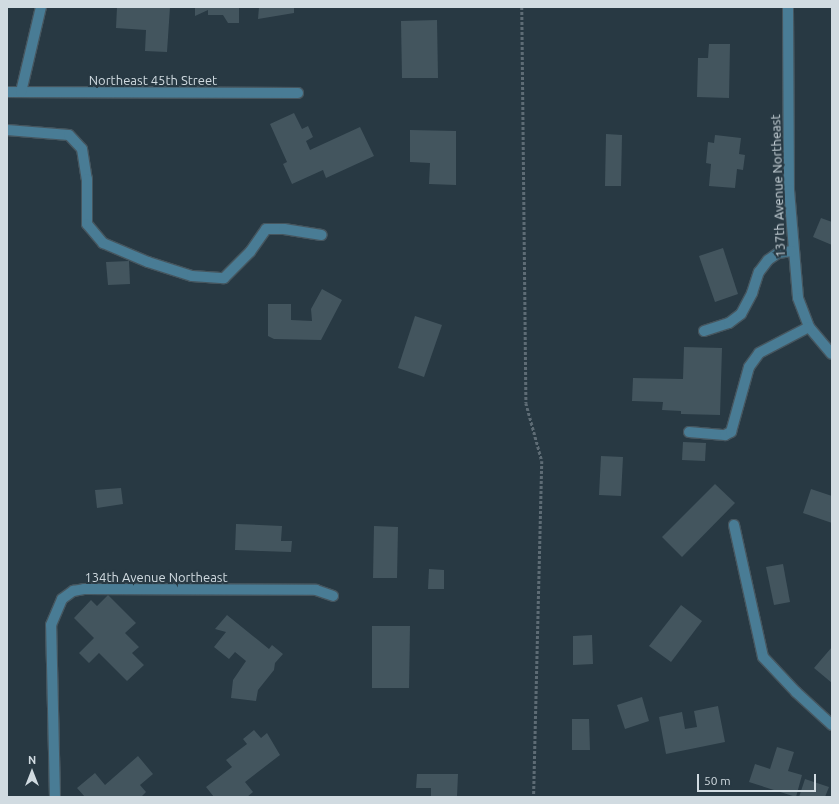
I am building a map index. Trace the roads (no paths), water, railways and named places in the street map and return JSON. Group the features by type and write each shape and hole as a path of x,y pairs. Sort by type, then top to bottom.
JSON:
{"street":[{"path":"21,92 41,7"},
{"name":"137th Avenue Northeast","path":"788,7 792,251 798,298 809,327 832,354"},
{"name":"Northeast 45th Street","path":"7,92 298,93"},
{"path":"7,130 69,135 82,149 87,179 86,224 103,243 148,262 192,276 224,278 250,252 266,229 284,229 322,235"},
{"path":"704,331 729,323 741,314 759,272 768,260 778,253 792,251"},
{"path":"689,432 725,435 731,432 749,366 760,353 809,327"},
{"path":"734,525 763,657 796,692 832,725"},
{"name":"134th Avenue Northeast","path":"55,797 51,625 62,599 73,591 84,589 316,590 333,596"}]}
